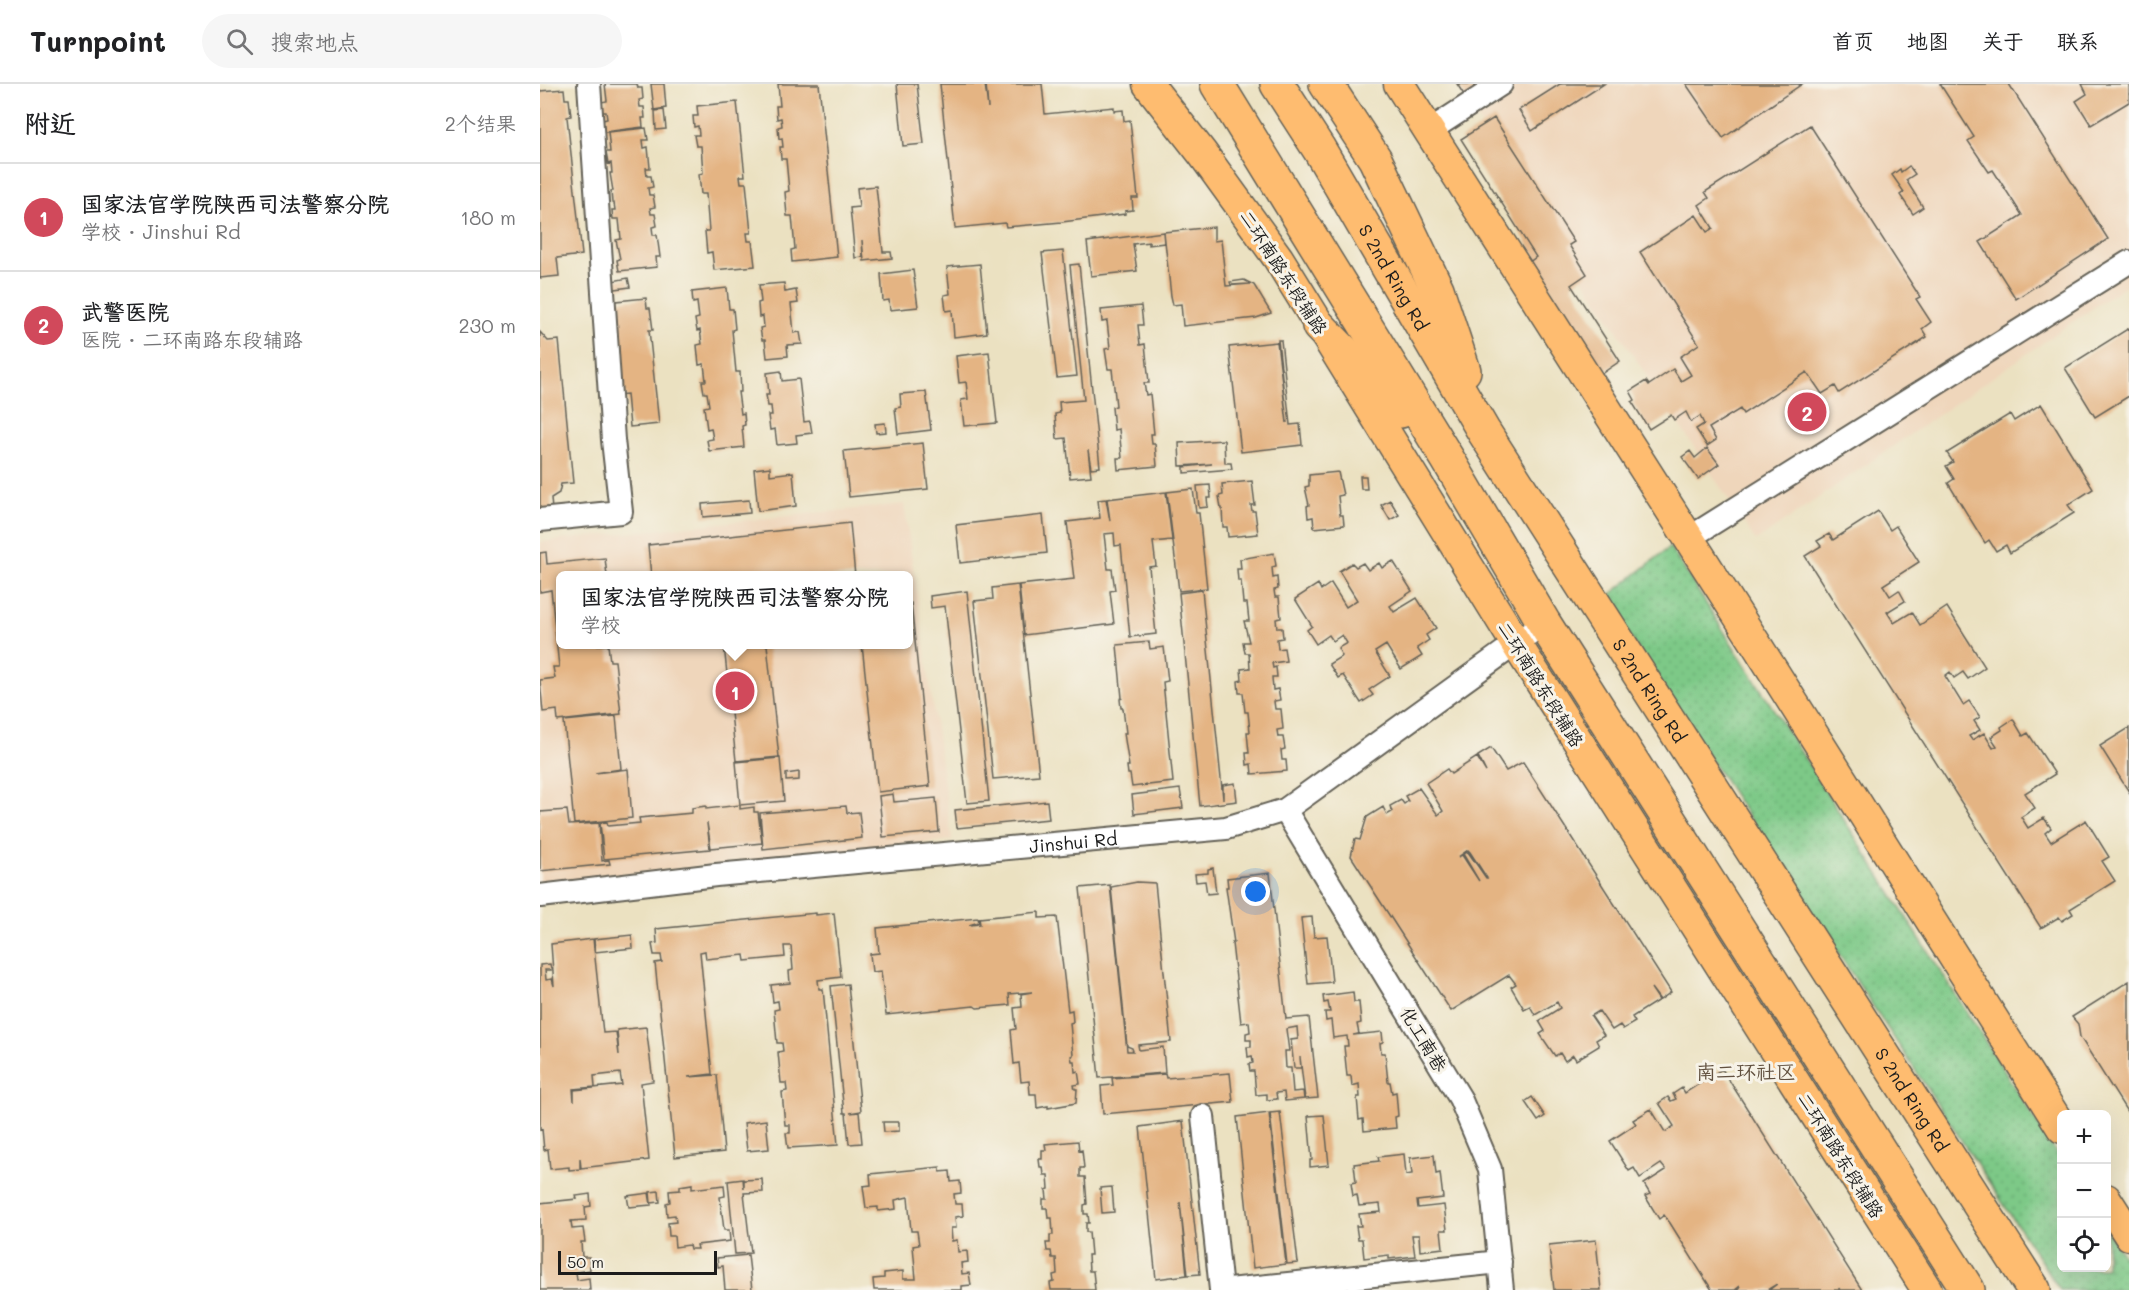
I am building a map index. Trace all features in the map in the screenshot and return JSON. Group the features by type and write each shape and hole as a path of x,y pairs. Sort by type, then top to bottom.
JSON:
{"highway":[{"path":"1217,84 1447,458 1544,623 1968,1290"},
{"name":"S 2nd Ring Rd","path":"1277,84 1319,149 1484,432 2034,1290"},
{"path":"1326,84 1375,159 1437,289 1484,432"},
{"path":"1319,326 1447,458"}],"main road":[{"name":"二环南路东段辅路","path":"1148,84 1202,153 1278,258 1515,642 1927,1290"},
{"path":"1399,84 2057,1122"},
{"path":"2111,1207 2129,1235"}],"street":[{"path":"540,520 621,512 612,428 590,84"},
{"path":"1429,131 1501,84"},
{"path":"1689,538 2129,262"},
{"name":"Jinshui Rd","path":"540,896 716,875 1226,828 1285,810 1544,623"},
{"name":"化工南巷","path":"1285,810 1460,1098 1490,1169 1502,1290"},
{"path":"1203,1116 1221,1290"},
{"path":"1229,1290 1500,1262"}],"shaded area":[{"path":"1501,84 2129,84 2129,283 1756,541 1468,105"},
{"path":"904,504 952,840 540,884 540,542"}],"green space":[{"path":"1670,547 2057,1154 2057,1272 2111,1272 2111,1236 2129,1265 2129,1290 2060,1290 1605,599"}],"building":[{"path":"605,84 637,84 638,88 642,88 643,99 639,100 640,107 644,107 643,127 604,132 603,120 607,119 606,112 602,112 601,102 607,101"},
{"path":"651,84 664,84 666,108 654,110"},
{"path":"778,84 819,84 837,257 792,262 791,250 795,249 792,216 787,216 785,192 789,191 786,159 781,159 780,147 783,147 782,138 779,139 778,127 782,126 781,118 777,119 776,106 780,106"},
{"path":"897,84 917,84 924,144 903,146"},
{"path":"940,84 985,84 988,108 986,84 1042,84 1045,114 1114,107 1114,111 1123,110 1124,121 1130,120 1138,198 1132,198 1133,210 1125,211 1125,214 1062,222 1006,227 1005,223 955,228"},
{"path":"1457,84 1495,84 1468,101"},
{"path":"1560,84 1604,84 1532,131 1519,110"},
{"path":"1686,84 1802,84 1723,138"},
{"path":"1940,84 2009,84 2108,239 2016,299 1980,242 2022,215 1993,170 1989,172 1968,141 1974,137"},
{"path":"2082,84 2129,84 2129,102 2091,125 2076,101 2087,94"},
{"path":"564,89 565,99 569,99 571,116 567,117 582,255 557,258 559,276 540,278 540,91"},
{"path":"737,102 745,176 740,176 741,183 746,183 751,233 747,233 748,241 752,241 755,266 714,270 712,252 707,253 705,231 709,231 706,194 701,194 699,174 703,173 701,146 696,146 694,135 699,135 698,126 694,127 693,116 698,116 697,106"},
{"path":"664,110 666,129 656,130 655,111"},
{"path":"1494,118 1574,242 1569,245 1587,274 1571,285 1620,361 1601,374 1528,263 1536,257 1461,139"},
{"path":"1810,125 1920,297 1916,299 1931,322 1922,329 1927,337 1839,393 1835,386 1822,394 1807,372 1743,414 1740,409 1709,428 1716,440 1707,446 1696,429 1704,424 1700,416 1691,422 1686,412 1674,420 1671,415 1649,429 1632,402 1635,400 1630,391 1646,381 1649,385 1673,369 1681,381 1691,375 1680,357 1699,344 1640,252 1696,215 1707,232 1713,228 1699,205 1709,198 1705,192"},
{"path":"646,128 648,140 643,140 644,148 648,147 650,168 646,168 647,176 651,176 653,187 648,188 649,195 653,195 655,207 650,208 651,214 655,214 657,226 652,227 653,235 657,235 660,257 656,257 657,267 619,271 617,260 620,259 616,240 621,239 619,219 613,219 612,210 615,210 614,203 612,203 611,163 608,164 606,152 610,152 608,132"},
{"path":"1909,166 1915,174 1906,180 1923,207 1913,214 1900,195 1904,192 1892,175"},
{"path":"876,186 883,252 891,252 892,258 864,261 862,240 863,257 855,258 850,208 859,207 857,188"},
{"path":"1214,227 1214,241 1221,240 1226,286 1250,284 1231,285 1230,282 1244,280 1254,285 1271,313 1256,318 1183,326 1181,304 1173,305 1171,296 1164,232"},
{"path":"1163,232 1164,243 1133,244 1137,271 1091,276 1087,242"},
{"path":"1063,251 1077,376 1057,378 1042,253"},
{"path":"980,264 987,333 954,337 952,310 946,311 944,295 950,294 947,267"},
{"path":"1079,264 1100,467 1091,468 1088,450 1091,476 1070,478 1066,438 1057,439 1055,414 1060,413 1059,402 1084,400 1070,265"},
{"path":"913,270 918,307 890,310 889,300 883,301 881,274"},
{"path":"628,278 630,287 608,290 607,282"},
{"path":"784,283 785,292 796,290 798,303 791,304 794,333 800,332 802,344 787,345 788,356 767,358 765,340 762,340 760,328 764,327 763,316 759,317 758,303 761,302 759,285"},
{"path":"727,288 729,309 733,309 735,329 732,330 736,372 740,372 741,392 738,392 741,414 744,413 745,425 742,426 744,447 709,451 707,440 713,439 711,428 707,429 704,407 709,406 702,381 706,381 704,364 699,365 697,345 702,344 700,330 697,331 695,319 699,318 697,302 693,303 692,292"},
{"path":"646,298 653,330 649,330 659,424 630,427 627,394 616,395 606,302"},
{"path":"1141,306 1143,325 1138,325 1140,345 1145,344 1149,383 1144,383 1146,395 1150,394 1154,434 1151,434 1152,444 1155,444 1157,466 1118,470 1117,458 1122,458 1119,429 1114,430 1112,407 1116,406 1112,369 1108,369 1105,349 1110,348 1107,321 1102,322 1101,310"},
{"path":"2129,328 2129,396 2095,417 2065,368"},
{"path":"540,332 548,341 559,340 573,483 561,484 559,493 551,498 552,510 540,511"},
{"path":"1278,340 1281,340 1290,425 1300,424 1302,445 1241,452 1229,347 1277,342 1287,423"},
{"path":"989,352 997,423 964,426 961,400 968,399 966,382 959,383 956,356"},
{"path":"781,371 782,381 799,379 804,422 810,421 812,433 796,435 797,443 777,445 775,429 770,430 768,415 772,415 766,395 769,395 767,373"},
{"path":"926,392 931,430 898,434 895,408 901,407 900,394"},
{"path":"2041,404 2093,489 2068,505 2074,513 2010,553 2006,545 1996,551 1989,540 1985,543 1948,483 1954,479 1946,466 1953,462 1947,453 2010,414 2014,421"},
{"path":"885,423 886,432 876,433 875,424"},
{"path":"1224,440 1225,463 1231,463 1232,469 1184,473 1184,467 1212,464 1180,466 1179,443"},
{"path":"923,443 928,489 849,497 844,451"},
{"path":"1707,448 1719,464 1698,479 1682,457 1690,451 1695,458"},
{"path":"770,467 770,475 793,472 796,506 758,511 754,469"},
{"path":"1338,472 1343,495 1338,496 1340,515 1343,515 1344,525 1314,528 1313,517 1308,518 1307,506 1309,505 1305,487 1309,486 1309,475"},
{"path":"1360,476 1366,476 1367,489 1361,489"},
{"path":"1252,481 1255,505 1251,505 1252,511 1255,511 1258,534 1228,537 1227,527 1223,527 1219,496 1223,495 1222,484"},
{"path":"1210,485 1211,498 1207,498 1208,507 1199,508 1197,486"},
{"path":"1193,489 1196,513 1199,513 1207,588 1179,591 1167,492"},
{"path":"1166,492 1172,540 1153,542 1156,566 1149,567 1156,634 1130,637 1121,545 1115,546 1114,533 1104,534 1108,569 1112,569 1115,590 1110,591 1114,624 1024,635 1019,585 1074,579 1067,522 1100,518 1098,500 1106,499 1110,521 1107,499"},
{"path":"749,500 750,513 703,517 702,504"},
{"path":"1390,500 1399,515 1390,520 1381,505"},
{"path":"1878,511 1890,530 1896,526 1919,562 1883,585 1890,596 1899,590 1905,601 1887,612 1894,623 1912,612 1920,625 1947,607 1985,667 1968,679 1963,672 1954,678 1950,672 1945,676 1963,705 1969,701 1980,717 1974,721 1980,730 1969,736 1972,740 1984,733 1993,748 1997,746 1991,737 2013,719 2023,736 2028,733 2055,774 2025,793 2035,808 2021,817 2028,828 2044,818 2051,828 2045,833 2051,842 2086,820 2109,857 2102,861 2115,881 2070,909 2073,914 2062,921 2059,917 2041,928 1805,556 1821,546 1817,541 1829,534 1833,540"},
{"path":"1043,515 1047,553 960,563 956,525"},
{"path":"850,523 855,571 651,571 648,545"},
{"path":"546,552 547,564 605,558 606,571 556,571 556,638 551,590 540,592 540,553"},
{"path":"1274,553 1276,566 1272,567 1273,578 1277,577 1278,589 1274,590 1275,597 1279,597 1281,618 1276,619 1277,628 1282,628 1283,638 1277,639 1278,649 1284,648 1286,661 1272,663 1273,668 1276,667 1277,677 1272,677 1273,690 1278,689 1280,700 1274,701 1275,709 1281,709 1283,729 1277,730 1278,737 1283,737 1285,749 1281,750 1282,760 1286,760 1287,771 1252,774 1251,764 1247,765 1246,753 1249,753 1248,712 1245,712 1243,693 1239,693 1238,681 1242,680 1241,669 1250,668 1249,653 1245,653 1243,642 1249,642 1244,621 1249,621 1247,603 1243,603 1241,581 1238,581 1237,569 1241,569 1240,559"},
{"path":"1393,561 1412,591 1390,606 1394,612 1417,598 1436,628 1426,635 1429,640 1417,648 1422,656 1401,669 1386,645 1375,652 1390,676 1369,690 1373,695 1361,703 1343,675 1338,678 1329,664 1342,656 1338,648 1347,643 1342,635 1333,641 1329,635 1316,644 1307,630 1312,626 1295,599 1318,584 1321,590 1331,583 1346,607 1357,600 1339,571 1352,563 1356,567 1363,563 1368,570 1379,563 1382,568"},
{"path":"1018,585 1039,775 993,779 974,601 993,599 992,588"},
{"path":"1202,590 1223,799 1223,785 1235,783 1237,801 1200,806 1179,593"},
{"path":"967,591 989,801 967,803 945,606 931,608 930,596"},
{"path":"913,622 930,786 878,792 862,649 913,649"},
{"path":"1149,642 1150,649 1164,647 1168,681 1163,682 1173,782 1132,787 1127,766 1129,766 1120,699 1122,698 1117,645"},
{"path":"557,649 608,649 610,661 615,661 621,714 558,721 557,710 543,712 540,680 555,678 553,667 559,667"},
{"path":"724,649 767,649 779,757 736,761"},
{"path":"616,716 621,769 595,773 628,769 632,818 574,824 564,721"},
{"path":"2129,728 2129,792 2100,746"},
{"path":"1491,748 1506,771 1523,762 1671,992 1660,1000 1651,988 1659,1000 1632,1017 1635,1022 1623,1029 1620,1025 1612,1030 1599,1011 1591,1016 1604,1035 1596,1040 1599,1046 1576,1060 1573,1055 1565,1061 1560,1053 1555,1056 1540,1034 1545,1031 1539,1021 1560,1008 1557,1002 1535,1015 1530,1006 1524,1009 1511,987 1516,984 1509,975 1451,1011 1351,856 1355,839 1360,840 1367,817 1383,807 1387,815 1392,812 1390,806 1401,800 1404,804 1408,801 1405,796 1419,788 1438,815 1443,811 1426,783 1447,769 1451,774 1477,757 1486,772 1478,756","holes":["1468,850 1487,878 1468,852 1463,854 1479,881 1462,855 1458,857"]},
{"path":"780,758 784,801 740,805 736,762"},
{"path":"799,772 799,780 786,781 786,774"},
{"path":"1180,789 1183,808 1134,814 1132,795"},
{"path":"893,794 894,802 936,798 939,832 883,837 879,796"},
{"path":"1047,801 1049,819 957,828 955,810"},
{"path":"740,805 740,809 754,807 754,812 758,812 762,843 711,848 707,823 710,849 604,859 600,823 607,822 608,826 640,823 639,818 692,813 692,808 706,806 706,809"},
{"path":"846,806 847,813 859,812 862,838 763,849 760,813"},
{"path":"567,810 569,825 599,823 602,861 609,860 610,864 540,871 540,812"},
{"path":"1213,868 1216,893 1207,894 1205,881 1196,882 1195,874 1208,873 1208,869"},
{"path":"1270,873 1286,1019 1309,1017 1318,1098 1305,1099 1300,1057 1301,1068 1294,1068 1291,1040 1298,1039 1297,1027 1286,1029 1289,1051 1285,1051 1286,1068 1291,1068 1293,1092 1303,1091 1304,1099 1285,1101 1284,1092 1276,1093 1277,1099 1267,1100 1267,1094 1256,1095 1254,1071 1250,1071 1249,1064 1253,1063 1252,1056 1248,1057 1247,1047 1251,1047 1251,1040 1246,1040 1246,1033 1250,1032 1249,1022 1241,1023 1232,943 1234,943 1226,887 1228,887 1227,878"},
{"path":"1137,882 1155,883 1171,1042 1138,1045 1139,1050 1163,1047 1165,1073 1099,1078 1080,888 1110,885 1127,1051 1133,1051 1127,1046 1111,887"},
{"path":"1039,912 1039,918 1057,917 1068,1011 1072,1010 1073,1022 1070,1023 1073,1055 1071,1056 1075,1072 1078,1071 1080,1084 1074,1085 1077,1089 1076,1103 1048,1108 1048,1106 1037,1108 1036,1094 1030,1094 1029,1081 1021,1082 1019,1063 1014,1064 1011,1030 1016,1029 1014,1008 1022,1007 1021,994 1032,992 1009,994 1010,1005 977,1008 974,1006 886,1015 881,971 872,972 870,954 879,953 877,928 978,918 979,922 969,925 980,924 979,918"},
{"path":"816,913 816,915 834,913 841,977 818,980 819,989 823,989 838,1145 788,1148 786,1133 790,1133 790,1125 785,1125 782,1092 787,1091 786,1083 781,1083 778,1052 783,1051 782,1043 777,1043 774,1010 779,1009 778,1001 773,1002 771,985 790,983 789,971 793,970 791,946 784,946 785,957 745,961 744,955 706,959 705,951 700,952 712,1074 688,1077 717,1075 724,1152 675,1157 655,963 662,962 661,955 654,955 652,944 657,943 656,929"},
{"path":"1312,917 1314,937 1327,936 1332,982 1308,984 1301,918"},
{"path":"632,935 633,948 595,952 594,939"},
{"path":"593,939 603,1033 616,1032 619,1055 617,1030 646,1027 653,1081 641,1083 649,1160 581,1168 580,1158 580,1169 569,1170 569,1167 550,1169 548,1149 544,1150 542,1129 540,1130 540,965 550,964 551,970 545,970 546,980 552,979 554,986 551,944","holes":["620,1073 622,1085 574,1090 574,1101 573,1089 595,1087 594,1076"]},
{"path":"2129,981 2129,1115 2080,1037 2078,1024 2072,1017"},
{"path":"848,984 861,1111 850,1113 859,1112 862,1143 849,1144 831,986"},
{"path":"1353,992 1354,1002 1359,1002 1361,1023 1357,1024 1359,1034 1353,1035 1382,1032 1381,1053 1385,1053 1388,1082 1390,1082 1392,1093 1396,1092 1398,1116 1395,1117 1396,1128 1364,1131 1363,1119 1359,1120 1357,1097 1360,1097 1359,1084 1352,1086 1351,1076 1347,1076 1344,1046 1348,1046 1347,1036 1333,1038 1331,1020 1326,1021 1325,1012 1330,1012 1328,1002 1324,1003 1323,996"},
{"path":"1722,1069 1862,1290 1840,1290 1839,1288 1839,1290 1769,1290 1777,1284 1767,1290 1737,1290 1740,1286 1735,1290 1712,1290 1670,1223 1664,1215 1659,1219 1645,1196 1650,1194 1644,1184 1666,1170 1661,1164 1640,1178 1634,1168 1629,1171 1610,1141 1636,1124 1633,1120 1651,1109 1665,1132 1674,1126 1659,1103 1668,1097 1671,1101 1676,1099 1673,1094 1682,1088 1685,1093"},
{"path":"1230,1073 1233,1102 1103,1114 1101,1086 1113,1085 1112,1078 1165,1074 1166,1078"},
{"path":"1532,1097 1545,1116 1538,1121 1525,1102"},
{"path":"1280,1112 1298,1263 1287,1264 1270,1113"},
{"path":"1269,1113 1286,1264 1253,1268 1237,1117"},
{"path":"1324,1115 1329,1165 1310,1167 1310,1160 1312,1160 1308,1116"},
{"path":"766,1120 769,1149 747,1151 744,1123"},
{"path":"1183,1121 1200,1274 1188,1275 1180,1202 1187,1275 1156,1279 1140,1127"},
{"path":"883,1122 899,1122 899,1131 884,1132"},
{"path":"1078,1141 1079,1151 1082,1150 1084,1168 1080,1168 1080,1177 1085,1177 1087,1204 1084,1205 1084,1214 1088,1214 1089,1223 1086,1223 1086,1232 1089,1232 1091,1255 1088,1255 1089,1271 1093,1271 1095,1290 1051,1290 1050,1283 1054,1282 1053,1275 1057,1274 1056,1258 1052,1258 1051,1251 1047,1251 1046,1243 1050,1243 1050,1235 1053,1235 1052,1218 1048,1218 1047,1208 1043,1208 1043,1199 1047,1199 1046,1190 1049,1189 1048,1175 1044,1175 1039,1159 1042,1159 1042,1150 1046,1150 1045,1144"},
{"path":"1404,1154 1406,1175 1412,1174 1410,1158 1434,1155 1436,1174 1440,1173 1443,1198 1417,1201 1418,1208 1444,1205 1447,1230 1441,1230 1443,1248 1420,1251 1419,1235 1412,1235 1415,1256 1389,1259 1389,1255 1364,1258 1362,1239 1358,1239 1356,1226 1361,1226 1359,1214 1381,1212 1380,1204 1359,1206 1357,1195 1353,1196 1351,1183 1356,1182 1354,1164 1379,1161 1378,1157"},
{"path":"940,1167 940,1172 950,1171 951,1182 960,1181 961,1193 954,1194 955,1204 962,1204 963,1216 955,1217 956,1228 951,1228 952,1241 957,1240 958,1252 967,1251 968,1262 961,1263 962,1274 969,1273 971,1285 962,1286 962,1290 874,1290 873,1279 884,1278 884,1273 903,1271 903,1279 916,1279 913,1246 919,1245 917,1231 911,1231 908,1197 895,1200 896,1209 878,1211 878,1207 866,1208 863,1186 871,1185 870,1174"},
{"path":"743,1179 744,1189 744,1180 762,1179 763,1192 744,1193 751,1253 735,1254 728,1181"},
{"path":"692,1184 692,1189 724,1185 725,1196 720,1197 724,1230 729,1230 730,1241 697,1245 698,1249 690,1249 689,1245 675,1247 674,1236 669,1236 668,1223 676,1222 675,1215 667,1216 666,1203 670,1202 669,1191 680,1190 680,1186"},
{"path":"1112,1187 1114,1212 1102,1213 1100,1188"},
{"path":"659,1191 660,1202 651,1203 650,1192"},
{"path":"649,1193 651,1205 629,1207 627,1196"},
{"path":"590,1194 591,1206 585,1207 586,1220 571,1221 572,1229 583,1228 585,1242 581,1242 582,1257 589,1257 590,1270 576,1272 577,1280 589,1278 590,1290 540,1290 540,1203 577,1199 576,1196"},
{"path":"1596,1240 1601,1290 1554,1290 1549,1245"},
{"path":"748,1255 752,1290 725,1290 723,1266 718,1267 717,1258"}],"place":[{"name":"武警医院","path":"1807,412"},
{"name":"国家法官学院陕西司法警察分院","path":"735,691"}],"district":[{"name":"南二环社区","path":"1746,1071"}]}
